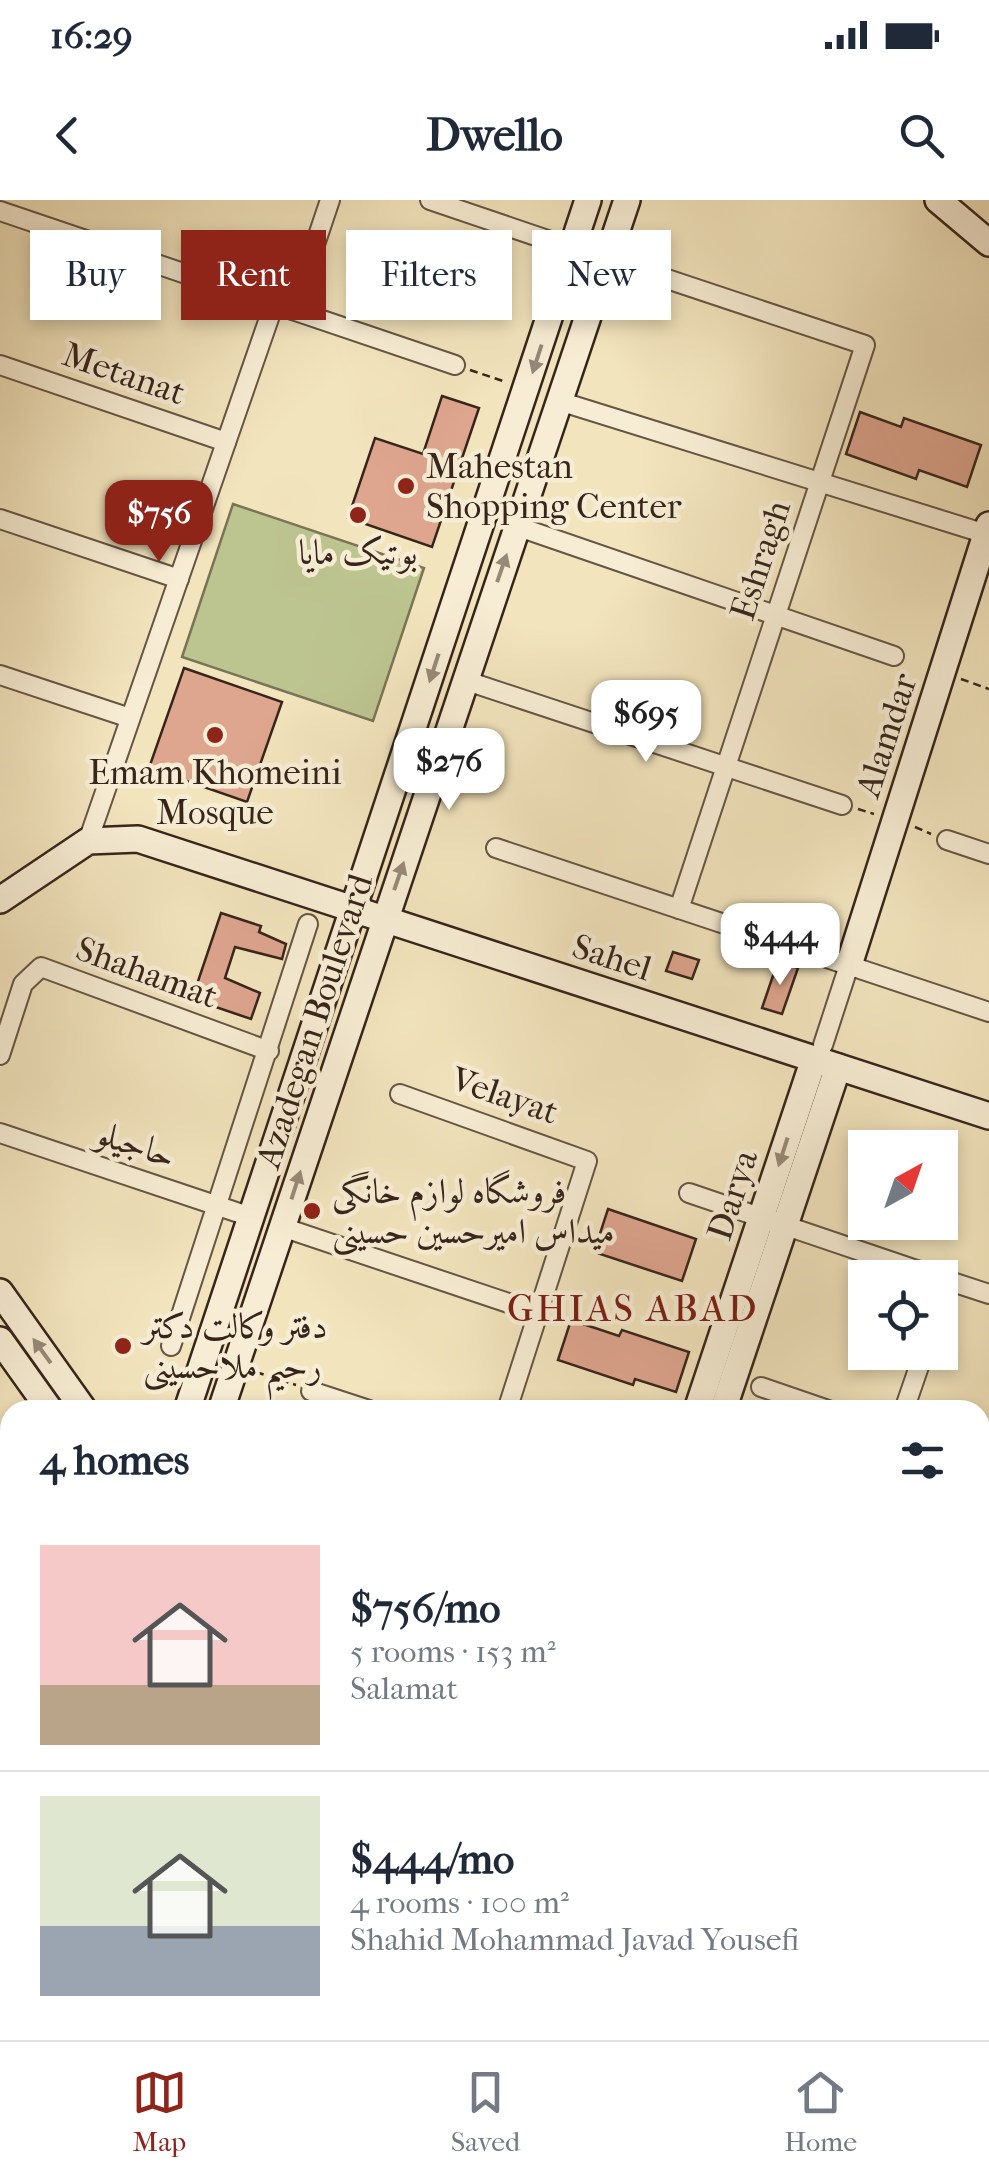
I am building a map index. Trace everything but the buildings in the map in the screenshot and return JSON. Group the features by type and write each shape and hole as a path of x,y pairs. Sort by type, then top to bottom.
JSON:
{"main road":[{"name":"Azadegan Boulevard","path":"579,230 588,200"},
{"name":"Azadegan Boulevard","path":"616,230 627,200"},
{"path":"938,200 989,244"},
{"name":"Azadegan Boulevard","path":"190,1400 550,320"},
{"name":"Azadegan Boulevard","path":"224,1400 585,320"},
{"name":"Alamdar","path":"849,966 988,529"},
{"name":"Sahel","path":"88,841 138,839 384,921 825,1057 989,1116"},
{"path":"2,893 88,841"},
{"name":"Darya","path":"704,1400 722,1374 825,1057"},
{"path":"0,1292 77,1400"},
{"path":"0,1340 43,1400"},
{"name":"Darya","path":"722,1374 723,1400"}],"street":[{"path":"320,230 330,200"},
{"path":"430,200 532,235"},
{"path":"0,211 181,272"},
{"name":"Eshragh","path":"671,280 866,345 680,909"},
{"path":"88,841 268,320"},
{"path":"322,320 455,365"},
{"name":"Metanat","path":"0,365 226,442"},
{"path":"558,401 820,483 988,529"},
{"path":"0,519 178,579"},
{"path":"516,526 894,656"},
{"path":"0,675 130,718"},
{"path":"464,680 842,805"},
{"path":"947,840 989,854"},
{"path":"496,848 989,1012"},
{"path":"171,1346 308,924"},
{"path":"825,1057 849,966"},
{"name":"Shahamat","path":"0,1055 24,984 41,968 269,1050"},
{"name":"Velayat","path":"400,1094 587,1161 538,1313"},
{"name":"حاجیلو","path":"0,1133 251,1217"},
{"path":"688,1193 888,1260"},
{"path":"282,1227 538,1313 510,1400"},
{"path":"958,1283 989,1294"},
{"path":"907,1400 918,1370"},
{"path":"761,1388 798,1400"},
{"path":"312,1391 339,1400"}],"path":[{"path":"455,365 527,389"},
{"path":"236,1366 312,1391"}],"green space":[{"path":"233,504 424,568 373,721 182,657"}],"place":[{"name":"Mahestan Shopping Center","path":"406,486"},
{"name":"بوتیک مایا","path":"358,515"},
{"name":"Emam Khomeini Mosque","path":"215,735"},
{"name":"فروشگاه لوازم خانگی میداس امیرحسین حسینی","path":"312,1211"},
{"name":"دفتر وکالت دکتر رحیم ملاحسینی","path":"123,1346"}],"district":[{"name":"GHIAS ABAD","path":"633,1308"}]}
